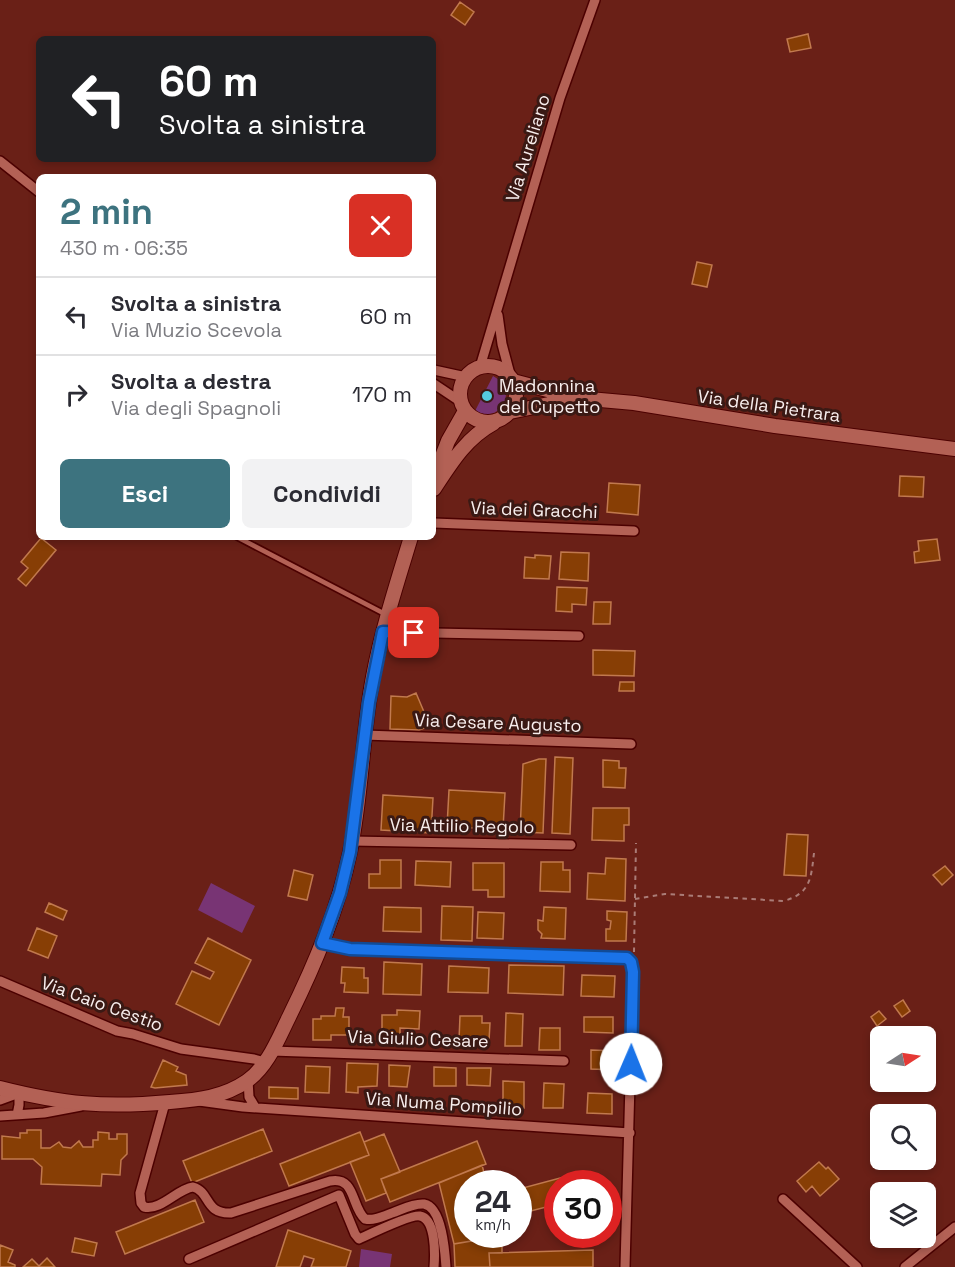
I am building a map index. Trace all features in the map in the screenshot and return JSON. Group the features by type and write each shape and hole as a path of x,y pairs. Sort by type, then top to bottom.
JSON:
{"street":[{"name":"Via Aureliano","path":"480,367 560,98 595,0"},
{"path":"0,161 36,190"},
{"name":"Via Aureliano","path":"498,306 502,344 512,379"},
{"path":"436,472 463,406 461,388 466,377 480,367 494,366 507,373 512,379 516,397 510,412 483,428 470,439 456,455 436,486"},
{"path":"436,370 466,377"},
{"name":"Via della Pietrara","path":"512,379 578,398 634,403 774,426 955,449"},
{"path":"436,386 480,421 498,421"},
{"name":"Via della Pietrara","path":"510,412 578,398"},
{"name":"Via dei Gracchi","path":"436,523 634,531"},
{"path":"0,1088 52,1101 83,1105 130,1105 196,1100 228,1092 248,1080 268,1057 322,943 343,882 352,841 364,735 375,665 387,615 410,540"},
{"path":"383,632 579,636"},
{"name":"Via Cesare Augusto","path":"364,735 631,744"},
{"name":"Via Attilio Regolo","path":"352,841 571,845"},
{"path":"322,943 350,949 624,957 631,962 633,972 630,1133 625,1267"},
{"name":"Via Caio Cestio","path":"0,981 117,1031 181,1049 254,1059 268,1057"},
{"name":"Via Giulio Cesare","path":"268,1057 564,1061"},
{"path":"248,1080 249,1097 255,1107"},
{"path":"0,1100 19,1093"},
{"path":"17,1115 19,1093"},
{"name":"Via Numa Pompilio","path":"196,1100 221,1105 630,1133"},
{"path":"165,1103 140,1193 144,1207 154,1207 194,1186 201,1190 210,1206 215,1210 231,1213 339,1180 344,1181 351,1188 359,1211 365,1219 374,1220 417,1205 424,1204 431,1208 439,1224 446,1267"},
{"path":"0,1116 53,1112 83,1105"},
{"path":"189,1259 339,1195 359,1239 413,1217 424,1217 432,1232 434,1267"},
{"path":"783,1199 857,1267"},
{"path":"905,1267 955,1227"}],"lane":[{"path":"243,540 387,615"}],"path":[{"path":"633,972 636,843"},
{"path":"635,899 665,894 784,901 797,895 807,886 812,874 814,853"}],"shaded area":[{"path":"493,376 501,382 505,389 504,404 492,413 484,414 475,411"},
{"path":"211,883 255,906 242,933 198,910"},
{"path":"361,1249 392,1254 390,1267 359,1267"}],"building":[{"path":"460,2 474,12 465,25 451,15"},
{"path":"808,34 811,48 790,52 787,39"},
{"path":"697,262 712,265 707,287 692,284"},
{"path":"900,476 924,477 923,497 899,496"},
{"path":"609,483 640,485 638,515 607,512"},
{"path":"937,539 940,560 915,563 914,552 919,551 918,541"},
{"path":"39,540 44,540 56,550 26,586 18,579 28,568 21,562"},
{"path":"561,552 589,553 588,581 559,579"},
{"path":"535,555 551,556 549,579 524,578 525,557 535,558"},
{"path":"557,587 587,588 586,605 572,604 572,612 556,611"},
{"path":"594,602 611,602 610,624 593,624"},
{"path":"593,650 635,651 634,676 593,675"},
{"path":"620,682 634,682 634,691 619,691"},
{"path":"416,693 430,726 419,730 390,729 391,696 407,697"},
{"path":"555,757 573,758 570,834 552,833"},
{"path":"546,759 543,833 520,832 523,764"},
{"path":"603,760 619,761 619,768 626,768 625,788 603,787"},
{"path":"449,790 505,793 503,829 447,827"},
{"path":"383,795 433,798 431,833 381,830"},
{"path":"593,808 629,808 629,825 624,825 624,841 592,840"},
{"path":"787,834 808,835 806,876 784,875"},
{"path":"606,858 626,859 625,901 587,899 588,873 605,874"},
{"path":"380,860 401,860 401,888 369,888 369,874 380,874"},
{"path":"416,861 451,862 450,887 415,885"},
{"path":"541,862 563,862 563,870 570,870 570,892 540,891"},
{"path":"473,863 504,863 504,897 488,897 488,890 473,890"},
{"path":"945,866 953,875 942,885 933,875"},
{"path":"294,870 313,875 307,900 288,896"},
{"path":"49,903 67,911 63,920 45,912"},
{"path":"442,906 473,907 472,941 441,940"},
{"path":"384,907 421,908 421,932 383,931"},
{"path":"544,907 566,908 565,939 541,938 538,920 543,921"},
{"path":"607,911 627,912 626,941 606,941 606,929 610,929 611,921 607,920"},
{"path":"478,912 504,913 503,939 477,938"},
{"path":"37,928 57,936 48,958 28,950"},
{"path":"208,938 251,960 219,1025 176,1004 192,971 210,979 214,972 195,963"},
{"path":"384,962 422,964 421,995 383,994"},
{"path":"509,965 564,966 563,995 508,993"},
{"path":"449,966 489,968 488,993 448,992"},
{"path":"342,967 364,968 364,978 368,978 368,993 344,992 345,983 341,983"},
{"path":"582,975 615,976 614,997 581,996"},
{"path":"903,1000 910,1011 902,1017 894,1006"},
{"path":"336,1008 344,1008 343,1017 349,1017 349,1035 331,1035 331,1040 313,1040 313,1019 321,1019 321,1016 335,1016"},
{"path":"397,1010 420,1011 419,1029 400,1028 400,1036 382,1035 382,1015 397,1015"},
{"path":"879,1011 886,1019 877,1026 871,1017"},
{"path":"506,1013 523,1014 522,1046 505,1046"},
{"path":"460,1016 482,1016 482,1023 490,1023 489,1041 459,1040"},
{"path":"584,1017 613,1017 613,1033 584,1032"},
{"path":"540,1028 560,1028 560,1050 539,1050"},
{"path":"591,1050 617,1051 617,1070 591,1069"},
{"path":"163,1060 178,1067 176,1071 186,1075 187,1085 151,1087"},
{"path":"347,1063 378,1064 377,1086 358,1087 358,1093 346,1092"},
{"path":"389,1065 410,1066 407,1087 389,1086"},
{"path":"306,1066 330,1067 329,1093 305,1092"},
{"path":"434,1067 456,1068 456,1086 434,1086"},
{"path":"467,1068 491,1068 490,1086 467,1085"},
{"path":"503,1081 524,1082 524,1108 503,1107"},
{"path":"544,1083 564,1084 563,1108 543,1108"},
{"path":"269,1087 298,1088 298,1099 269,1098"},
{"path":"588,1093 612,1094 612,1114 587,1113"},
{"path":"263,1129 272,1151 192,1183 183,1161"},
{"path":"27,1130 41,1130 41,1148 50,1148 59,1142 63,1147 71,1148 79,1141 83,1147 93,1147 93,1140 98,1140 98,1132 109,1133 109,1139 117,1139 117,1134 127,1134 127,1154 121,1160 120,1175 102,1174 101,1186 41,1184 42,1167 33,1159 2,1159 2,1136 20,1138 20,1133 27,1133"},
{"path":"360,1132 369,1155 289,1186 280,1164"},
{"path":"384,1134 400,1172 381,1179 386,1193 366,1201 350,1162 369,1155 364,1142"},
{"path":"477,1141 486,1164 471,1170 454,1170 454,1177 390,1202 381,1179"},
{"path":"819,1162 826,1169 828,1167 839,1179 820,1196 812,1186 806,1192 797,1181"},
{"path":"482,1165 483,1170 470,1170"},
{"path":"454,1177 454,1244 439,1183"},
{"path":"544,1182 544,1208 532,1211 532,1186"},
{"path":"195,1200 204,1222 125,1254 116,1232"},
{"path":"288,1230 351,1251 346,1267 311,1267 314,1259 304,1256 300,1267 276,1267"},
{"path":"75,1238 97,1243 94,1256 72,1252"},
{"path":"0,1245 13,1250 8,1262 15,1267 0,1267"},
{"path":"454,1248 502,1248 502,1253 489,1253 490,1267 455,1267"},
{"path":"593,1250 593,1267 490,1267 489,1253"},
{"path":"47,1258 55,1267 23,1267 32,1259 39,1266"}],"place":[{"name":"Madonnina del Cupetto","path":"487,396"}],"route":[{"path":"414,633 383,632 375,665 364,735 350,852 340,893 322,943 350,949 627,958 631,962 633,972 631,1064"}]}
